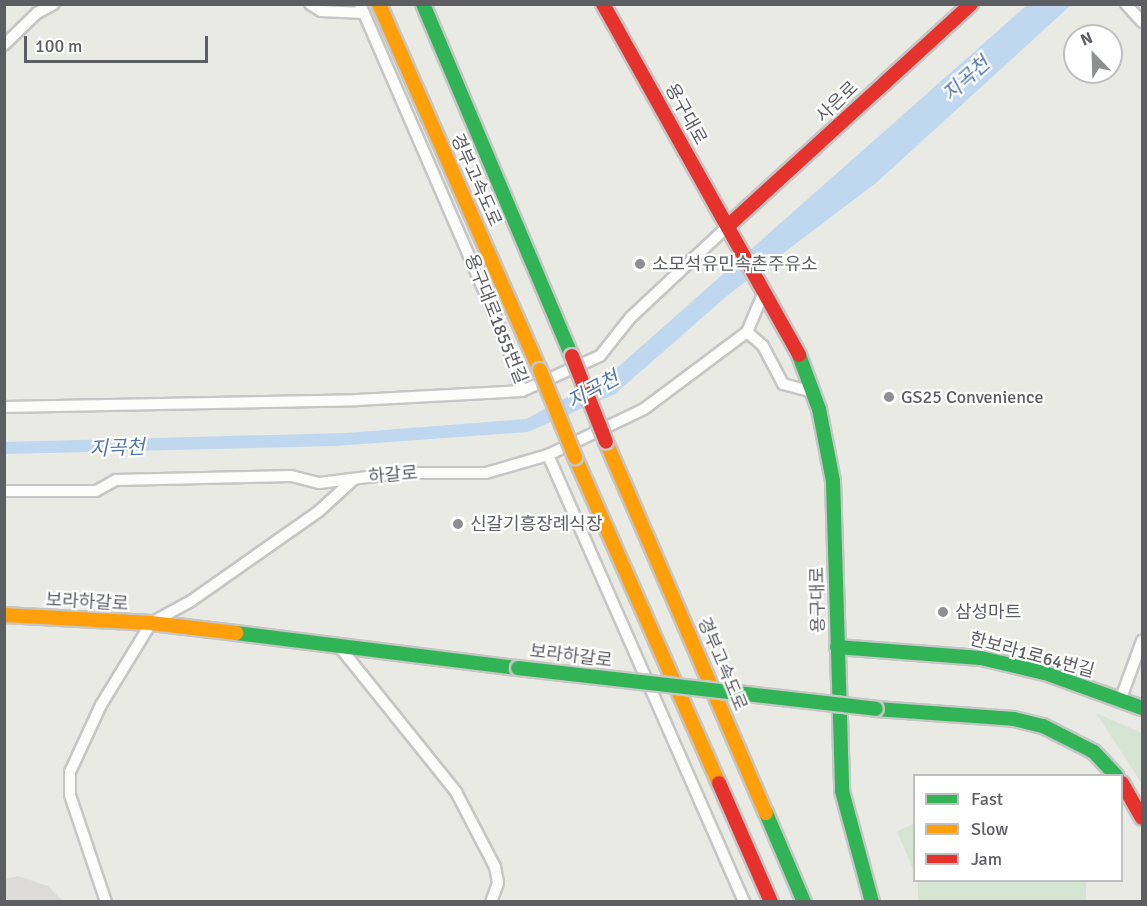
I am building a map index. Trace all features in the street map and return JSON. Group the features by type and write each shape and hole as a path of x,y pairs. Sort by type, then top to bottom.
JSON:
{"main road":[{"name":"경부고속도로","path":"379,4 771,902"},
{"name":"경부고속도로","path":"423,4 606,442 804,902"},
{"name":"용구대로","path":"603,4 801,358 813,392 830,451 833,481 842,791 872,902"},
{"name":"사은로","path":"728,226 971,4"},
{"name":"보라하갈로","path":"4,615 151,624 876,709 1014,719 1043,726 1094,752 1114,774"},
{"name":"한보라1로64번길","path":"837,646 981,658 1045,673 1121,698 1143,708"},
{"path":"1123,785 1143,818"}],"street":[{"path":"4,45 37,13 54,4"},
{"path":"310,4 321,11 362,9"},
{"path":"1126,4 1143,22"},
{"name":"용구대로1855번길","path":"362,9 507,344 522,391 600,356 630,318 728,226"},
{"path":"764,292 747,333 763,346 783,384 813,392"},
{"name":"하갈로","path":"4,491 96,491 116,480 291,476 318,483 400,473 486,473 548,455 661,399 747,333"},
{"path":"4,407 357,400 522,391"},
{"path":"548,455 744,902"},
{"path":"106,902 72,810 70,772 101,705 151,624 191,601 319,511 353,480"},
{"path":"1121,698 1143,641"},
{"path":"338,645 456,792 495,867 498,883 491,902"}],"shaded area":[{"path":"18,876 48,886 63,901 5,901 5,879"}],"green space":[{"path":"1096,713 1142,733 1142,784"},
{"path":"913,824 913,870 897,831"},
{"path":"918,882 1086,882 1086,902 918,902"}],"water":[{"name":"지곡천","path":"1027,5 1071,5 876,183 728,295 615,394 528,432 335,446 5,454 4,442 346,433 526,419 609,375"}],"traffic: fast":[{"path":"423,4 572,356"},
{"path":"799,355 819,409 833,481 842,791 872,902"},
{"path":"236,633 518,668"},
{"path":"837,647 981,658 1045,673 1142,708"},
{"path":"518,668 876,709"},
{"path":"876,709 1014,719 1043,726 1094,752 1114,774"},
{"path":"766,813 804,902"}],"traffic: slow":[{"path":"379,4 540,370"},
{"path":"540,370 575,457"},
{"path":"606,442 766,813"},
{"path":"575,457 719,783"},
{"path":"4,615 151,623 236,633"}],"traffic: jam":[{"path":"603,4 799,355"},
{"path":"728,226 971,4"},
{"path":"572,356 606,442"},
{"path":"719,783 771,902"},
{"path":"1123,785 1142,818"}],"place":[{"name":"소모석유민속촌주유소","path":"640,264"},
{"name":"GS25 Convenience","path":"889,397"},
{"name":"신갈기흥장례식장","path":"458,524"},
{"name":"삼성마트","path":"943,612"}]}
